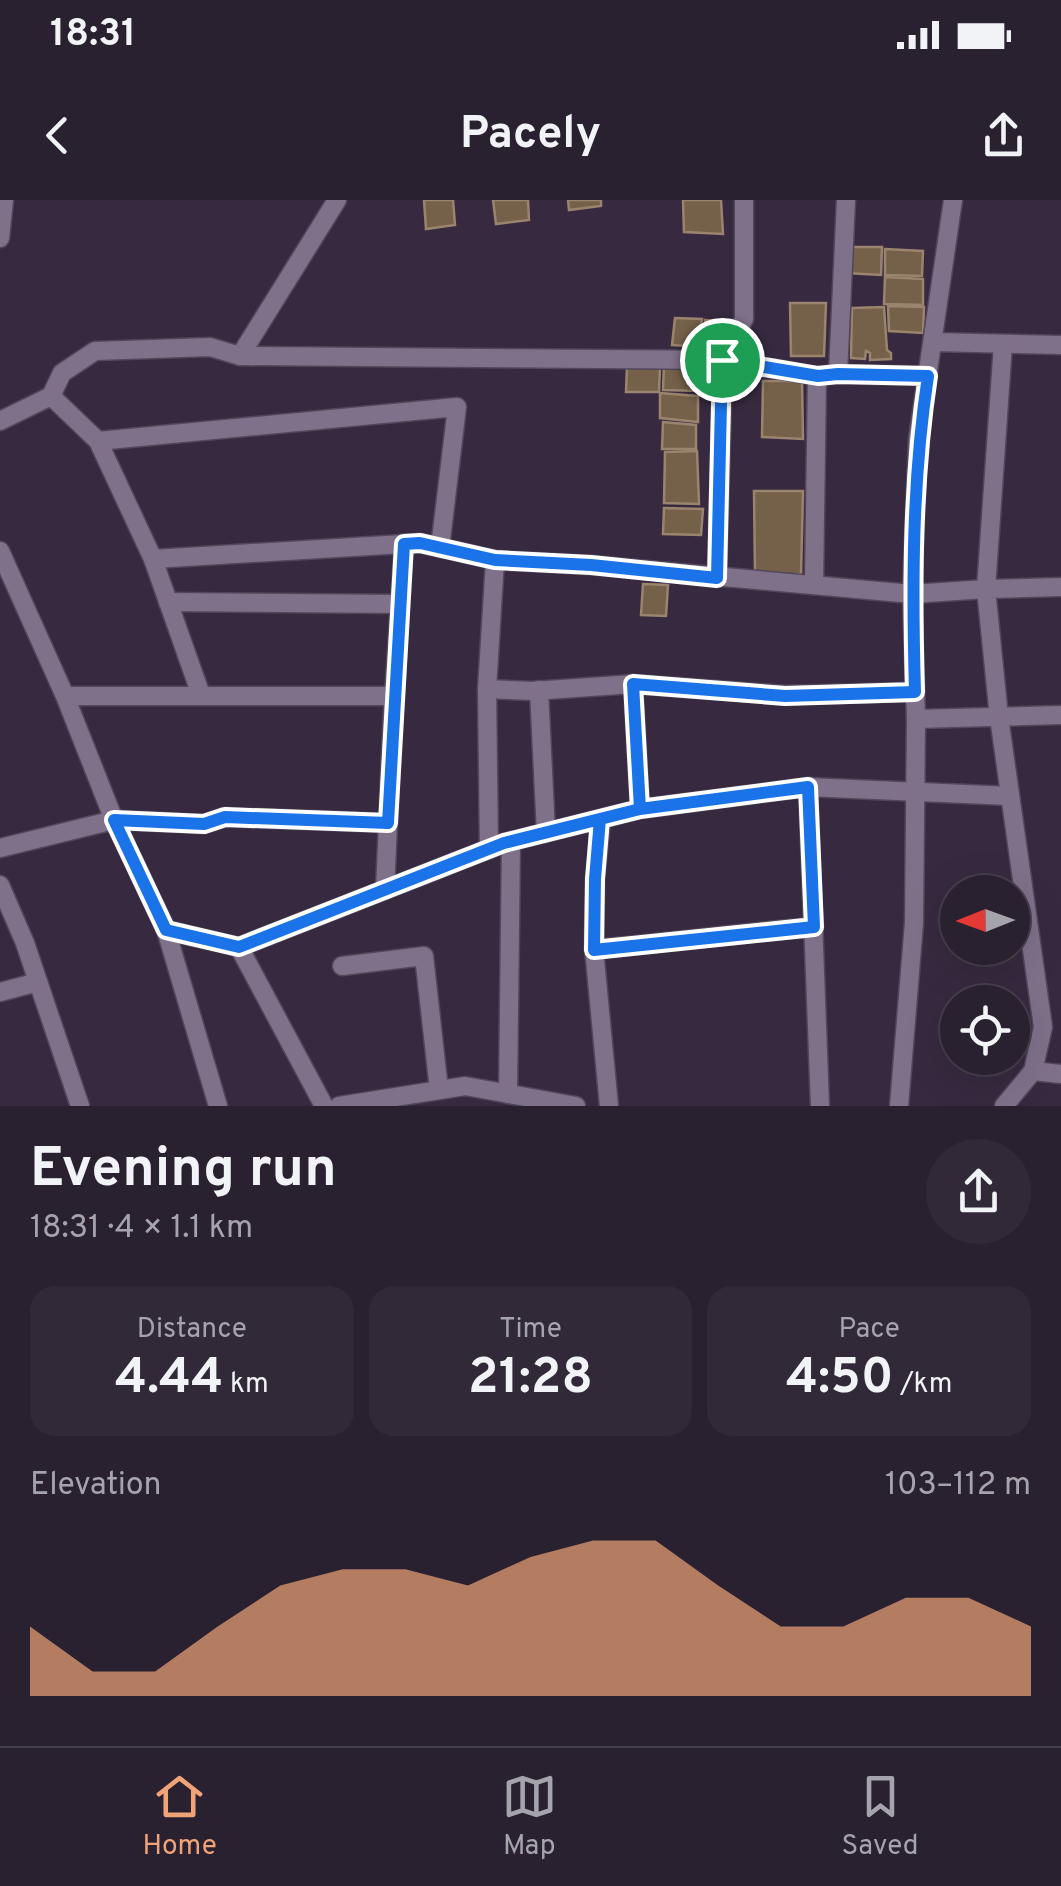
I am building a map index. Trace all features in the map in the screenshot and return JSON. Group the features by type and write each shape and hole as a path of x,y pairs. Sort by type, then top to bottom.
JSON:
{"street":[{"path":"0,238 4,200"},
{"path":"240,356 338,200"},
{"path":"717,578 722,360 744,319 744,200"},
{"path":"838,374 846,200"},
{"path":"900,1106 914,923 916,719 912,594 918,439 953,200"},
{"path":"932,342 1061,345"},
{"path":"1004,344 986,589 999,717 1043,1027 1033,1071 1004,1106"},
{"path":"0,422 51,396 62,373 95,350 210,347 240,356 722,360 818,376 928,376"},
{"path":"814,585 818,376"},
{"path":"51,396 98,441 152,559 201,695"},
{"path":"98,441 457,407 440,548"},
{"path":"152,559 420,543 495,560 912,594 1061,587"},
{"path":"384,890 404,544"},
{"path":"0,551 65,696 114,820 166,930 218,1106"},
{"path":"490,848 487,689 495,560"},
{"path":"168,602 400,604"},
{"path":"487,689 633,684 785,696 915,692"},
{"path":"633,684 640,809"},
{"path":"65,696 394,696 394,690"},
{"path":"538,690 546,832"},
{"path":"916,719 1061,715"},
{"path":"166,930 239,947 490,848 640,809 808,787 1010,796"},
{"path":"808,787 820,1106"},
{"path":"0,848 114,820 204,824 225,817 388,823"},
{"path":"600,819 594,950 609,1106"},
{"path":"511,841 520,1099"},
{"path":"0,884 80,1106"},
{"path":"594,950 814,927"},
{"path":"239,947 324,1106"},
{"path":"342,966 424,956 439,1090"},
{"path":"0,992 38,982"},
{"path":"1033,1071 1061,1074"},
{"path":"339,1106 465,1086 520,1099 576,1106"}],"building":[{"path":"424,200 453,200 455,225 426,229"},
{"path":"493,200 528,200 529,220 496,224"},
{"path":"568,200 601,200 601,206 569,210"},
{"path":"683,200 721,200 723,234 684,232"},
{"path":"847,247 882,247 881,275 846,273"},
{"path":"885,249 923,251 922,276 885,275"},
{"path":"885,277 923,279 923,305 884,304"},
{"path":"790,303 826,303 824,356 791,356"},
{"path":"888,306 924,307 923,333 889,331"},
{"path":"884,307 891,359 870,360 866,351 865,359 851,358 852,308"},
{"path":"675,318 702,319 699,339 707,339 707,353 687,353 687,346 672,345"},
{"path":"705,320 731,321 729,342 710,352"},
{"path":"627,366 660,367 659,392 626,392"},
{"path":"664,366 701,366 700,391 663,390"},
{"path":"763,381 802,381 803,439 762,437"},
{"path":"660,393 698,396 698,422 660,418"},
{"path":"663,422 696,425 696,449 662,449"},
{"path":"697,451 699,504 664,503 665,452"},
{"path":"754,491 803,491 801,574 755,575"},
{"path":"664,508 703,509 701,535 663,534"},
{"path":"643,584 668,585 666,616 641,615"}],"route":[{"path":"722,360 717,578 495,560 420,543 404,544 388,823 225,817 204,824 114,820 166,930 239,947 504,843 640,809 808,787 814,927 594,950 595,879 600,819 640,809 633,684 785,696 915,692 912,594 918,439 928,376 818,376 722,360"}]}
